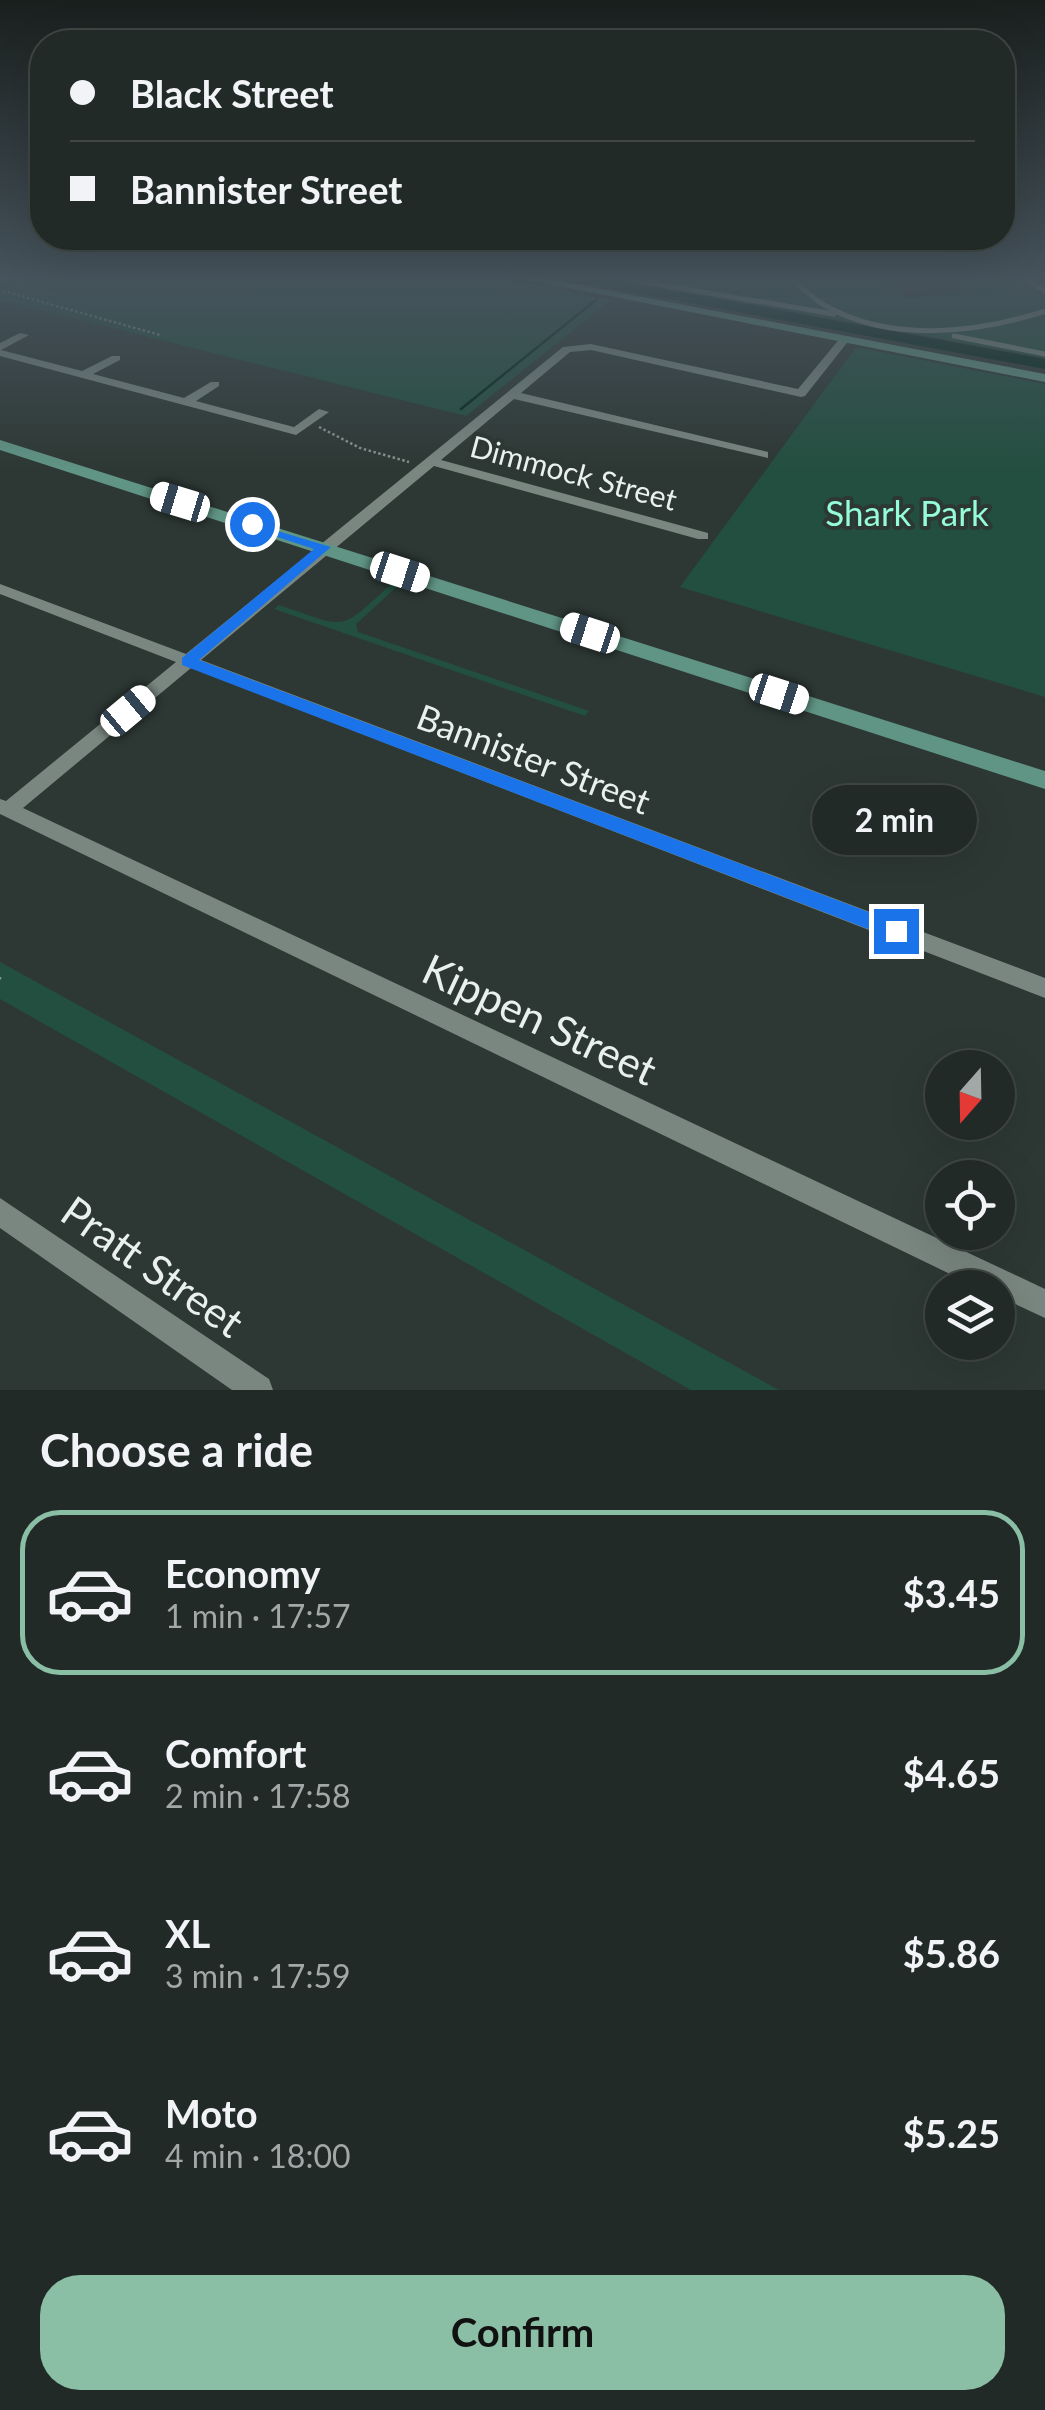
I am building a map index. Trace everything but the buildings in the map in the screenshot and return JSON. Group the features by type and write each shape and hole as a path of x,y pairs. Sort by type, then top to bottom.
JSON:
{"street":[{"path":"4,808 567,349 579,346 801,393 843,342"},
{"path":"860,342 1045,378"},
{"path":"0,350 296,431 323,412"},
{"path":"84,375 116,358"},
{"path":"186,402 215,384"},
{"path":"513,394 764,455"},
{"path":"0,445 1045,780"},
{"name":"Dimmock Street","path":"428,464 703,536"},
{"name":"Bannister Street","path":"0,589 1045,988"},
{"name":"Kippen Street","path":"4,808 1045,1304"},
{"name":"Pratt Street","path":"0,1212 258,1390"}],"lane":[{"path":"984,342 1045,354"}],"path":[{"path":"310,422 360,448 428,464"}],"green space":[{"path":"168,342 559,342 466,416"},
{"path":"957,342 1045,342 1045,358"},
{"name":"Shark Park","path":"856,347 1045,384 1045,697 680,587"},
{"path":"393,582 400,584 356,624 358,632 589,711 585,716 274,609 279,605 319,619 342,622"},
{"path":"0,962 779,1390 691,1390 0,999"}],"waterway":[{"path":"461,409 544,342"},
{"path":"926,342 1045,364"}],"route":[{"path":"252,524 324,547 188,661 896,931"}]}
